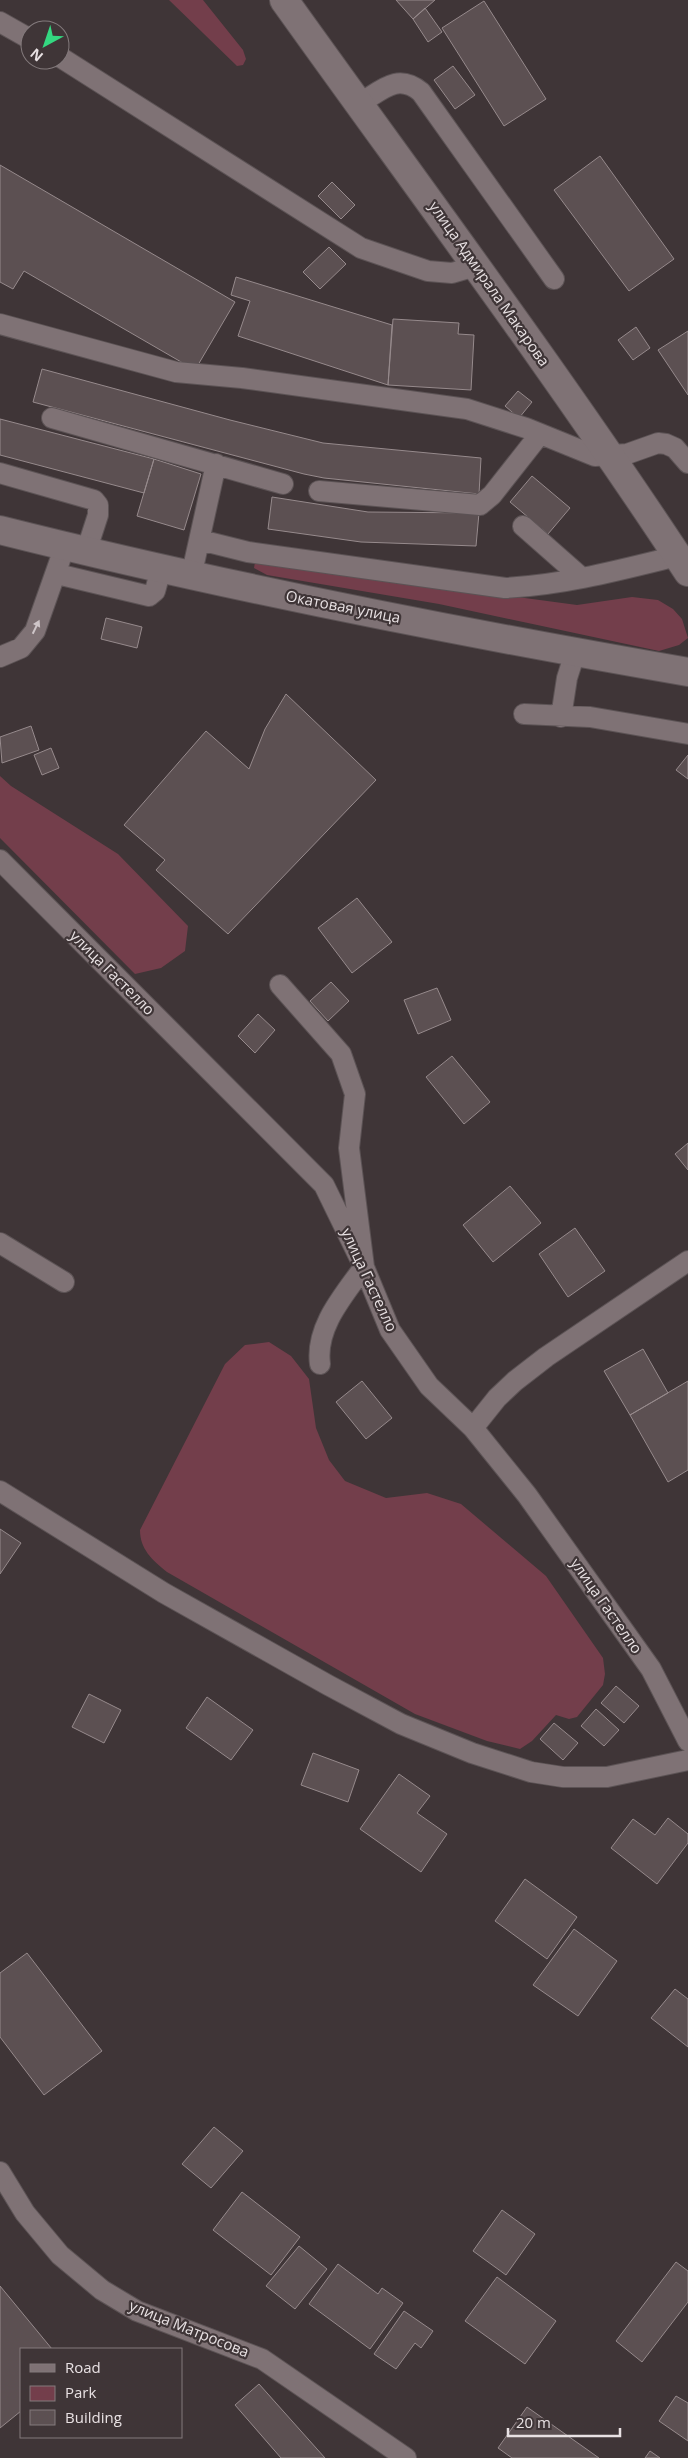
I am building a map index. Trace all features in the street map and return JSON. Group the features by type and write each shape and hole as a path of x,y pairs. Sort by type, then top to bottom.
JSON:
{"main road":[{"name":"улица Адмирала Макарова","path":"284,0 476,266 610,456 682,564"},
{"name":"Окатовая улица","path":"0,530 191,577 575,653 688,672"}],"lane":[{"path":"0,22 20,34"},
{"path":"70,63 361,248 428,271 452,273 476,266"},
{"path":"358,104 398,82 411,84 421,92 554,279"},
{"path":"0,324 176,372 242,378 467,409 540,434 595,456 627,454 658,444 666,444 676,448 688,463"},
{"path":"52,418 283,484"},
{"path":"319,491 480,504 492,495 540,434"},
{"path":"191,577 216,464"},
{"path":"0,473 94,500 98,505 98,515 57,574 35,631 21,648 0,657"},
{"path":"524,526 582,578"},
{"path":"200,540 248,552 505,588 537,586 682,564"},
{"path":"57,574 149,596 155,591 161,569"},
{"path":"561,717 575,653"},
{"path":"524,714 590,717 688,734"},
{"name":"улица Гастелло","path":"0,860 324,1185 364,1267 390,1330 429,1386 473,1428 527,1495 651,1669 688,1741"},
{"path":"280,985 341,1054 355,1094 349,1148 364,1267 330,1315 318,1351 320,1364"},
{"path":"0,1243 64,1282"},
{"path":"473,1428 497,1398 546,1357 688,1261"},
{"path":"0,1491 164,1594 402,1724 472,1753 531,1772 563,1777 607,1776 688,1760"},
{"name":"улица Матросова","path":"0,2172 25,2213 60,2255 102,2290 137,2311 262,2359 406,2458"}],"green space":[{"path":"169,0 203,0 243,50 246,59 243,65 237,66"},
{"path":"255,562 577,605 632,597 658,600 673,609 682,619 688,638 679,645 659,651 439,604 267,575 254,568"},
{"path":"0,776 11,786 118,854 188,926 185,951 161,968 135,974 0,838"},
{"path":"269,1342 291,1356 309,1379 316,1428 329,1460 345,1481 386,1498 427,1493 461,1504 546,1576 603,1658 605,1674 603,1685 577,1717 569,1719 556,1715 532,1741 520,1749 487,1741 415,1714 167,1572 148,1554 142,1543 140,1530 225,1364 245,1345"}],"building":[{"path":"396,0 435,0 413,19"},
{"path":"484,1 546,99 504,126 442,28"},
{"path":"425,8 442,32 428,42 413,19"},
{"path":"453,66 475,95 455,109 434,80"},
{"path":"600,156 674,259 629,291 554,190"},
{"path":"0,165 235,302 195,370 24,271 13,289 0,282"},
{"path":"332,182 355,205 341,219 318,196"},
{"path":"329,247 346,264 320,289 303,272"},
{"path":"236,277 392,325 388,385 238,336 250,301 231,295"},
{"path":"393,319 459,323 458,334 474,335 471,390 388,385"},
{"path":"636,327 650,348 633,360 618,340"},
{"path":"688,331 688,395 658,350"},
{"path":"42,369 323,443 481,458 479,494 324,478 304,474 33,402"},
{"path":"518,391 532,402 519,418 505,406"},
{"path":"0,419 154,459 144,493 0,455"},
{"path":"154,459 201,474 184,530 137,516"},
{"path":"532,476 570,508 548,534 510,502"},
{"path":"272,497 368,512 479,513 476,546 361,542 268,529"},
{"path":"106,618 142,627 137,648 101,639"},
{"path":"286,694 376,780 228,934 156,870 165,860 124,825 206,731 249,769 265,729"},
{"path":"31,726 39,750 2,763 0,737"},
{"path":"51,748 59,768 42,775 34,755"},
{"path":"688,755 688,779 676,770"},
{"path":"357,898 392,942 352,973 318,928"},
{"path":"331,982 349,1001 328,1021 310,1001"},
{"path":"437,988 451,1020 418,1034 404,1000"},
{"path":"258,1014 275,1030 255,1053 238,1036"},
{"path":"452,1056 490,1102 464,1124 426,1077"},
{"path":"688,1143 688,1170 675,1154"},
{"path":"510,1186 541,1223 493,1262 463,1225"},
{"path":"575,1228 605,1271 568,1297 539,1254"},
{"path":"643,1349 668,1393 630,1415 604,1371"},
{"path":"362,1381 392,1418 366,1439 336,1402"},
{"path":"688,1381 688,1470 668,1482 630,1415"},
{"path":"0,1529 21,1543 0,1574"},
{"path":"616,1686 639,1706 624,1723 601,1703"},
{"path":"89,1694 121,1710 104,1743 72,1727"},
{"path":"207,1697 253,1730 231,1760 186,1728"},
{"path":"596,1709 619,1730 604,1746 581,1726"},
{"path":"554,1723 578,1743 563,1760 540,1739"},
{"path":"313,1753 359,1770 348,1802 301,1785"},
{"path":"399,1774 430,1796 417,1813 447,1834 421,1872 360,1829"},
{"path":"668,1818 688,1834 688,1843 657,1884 611,1848 633,1819 655,1835"},
{"path":"525,1879 577,1917 547,1959 495,1921"},
{"path":"574,1929 617,1961 578,2016 533,1985"},
{"path":"27,1953 102,2051 44,2095 0,2037 0,1973"},
{"path":"675,1989 688,1999 688,2047 651,2018"},
{"path":"214,2127 243,2151 211,2188 182,2164"},
{"path":"242,2192 300,2237 271,2275 213,2230"},
{"path":"502,2210 535,2234 506,2275 473,2251"},
{"path":"299,2246 327,2269 295,2309 266,2286"},
{"path":"676,2262 688,2271 688,2302 642,2362 616,2341"},
{"path":"338,2264 378,2294 382,2288 403,2303 370,2349 309,2304"},
{"path":"497,2277 556,2321 525,2364 465,2321"},
{"path":"0,2286 51,2348 20,2348 20,2412 0,2428"},
{"path":"404,2311 433,2331 421,2348 415,2343 396,2369 374,2354"},
{"path":"259,2384 325,2458 281,2458 235,2405"},
{"path":"676,2396 688,2403 688,2441 659,2421"},
{"path":"527,2407 599,2458 512,2458 498,2448"},
{"path":"650,2451 660,2458 645,2458"}]}
